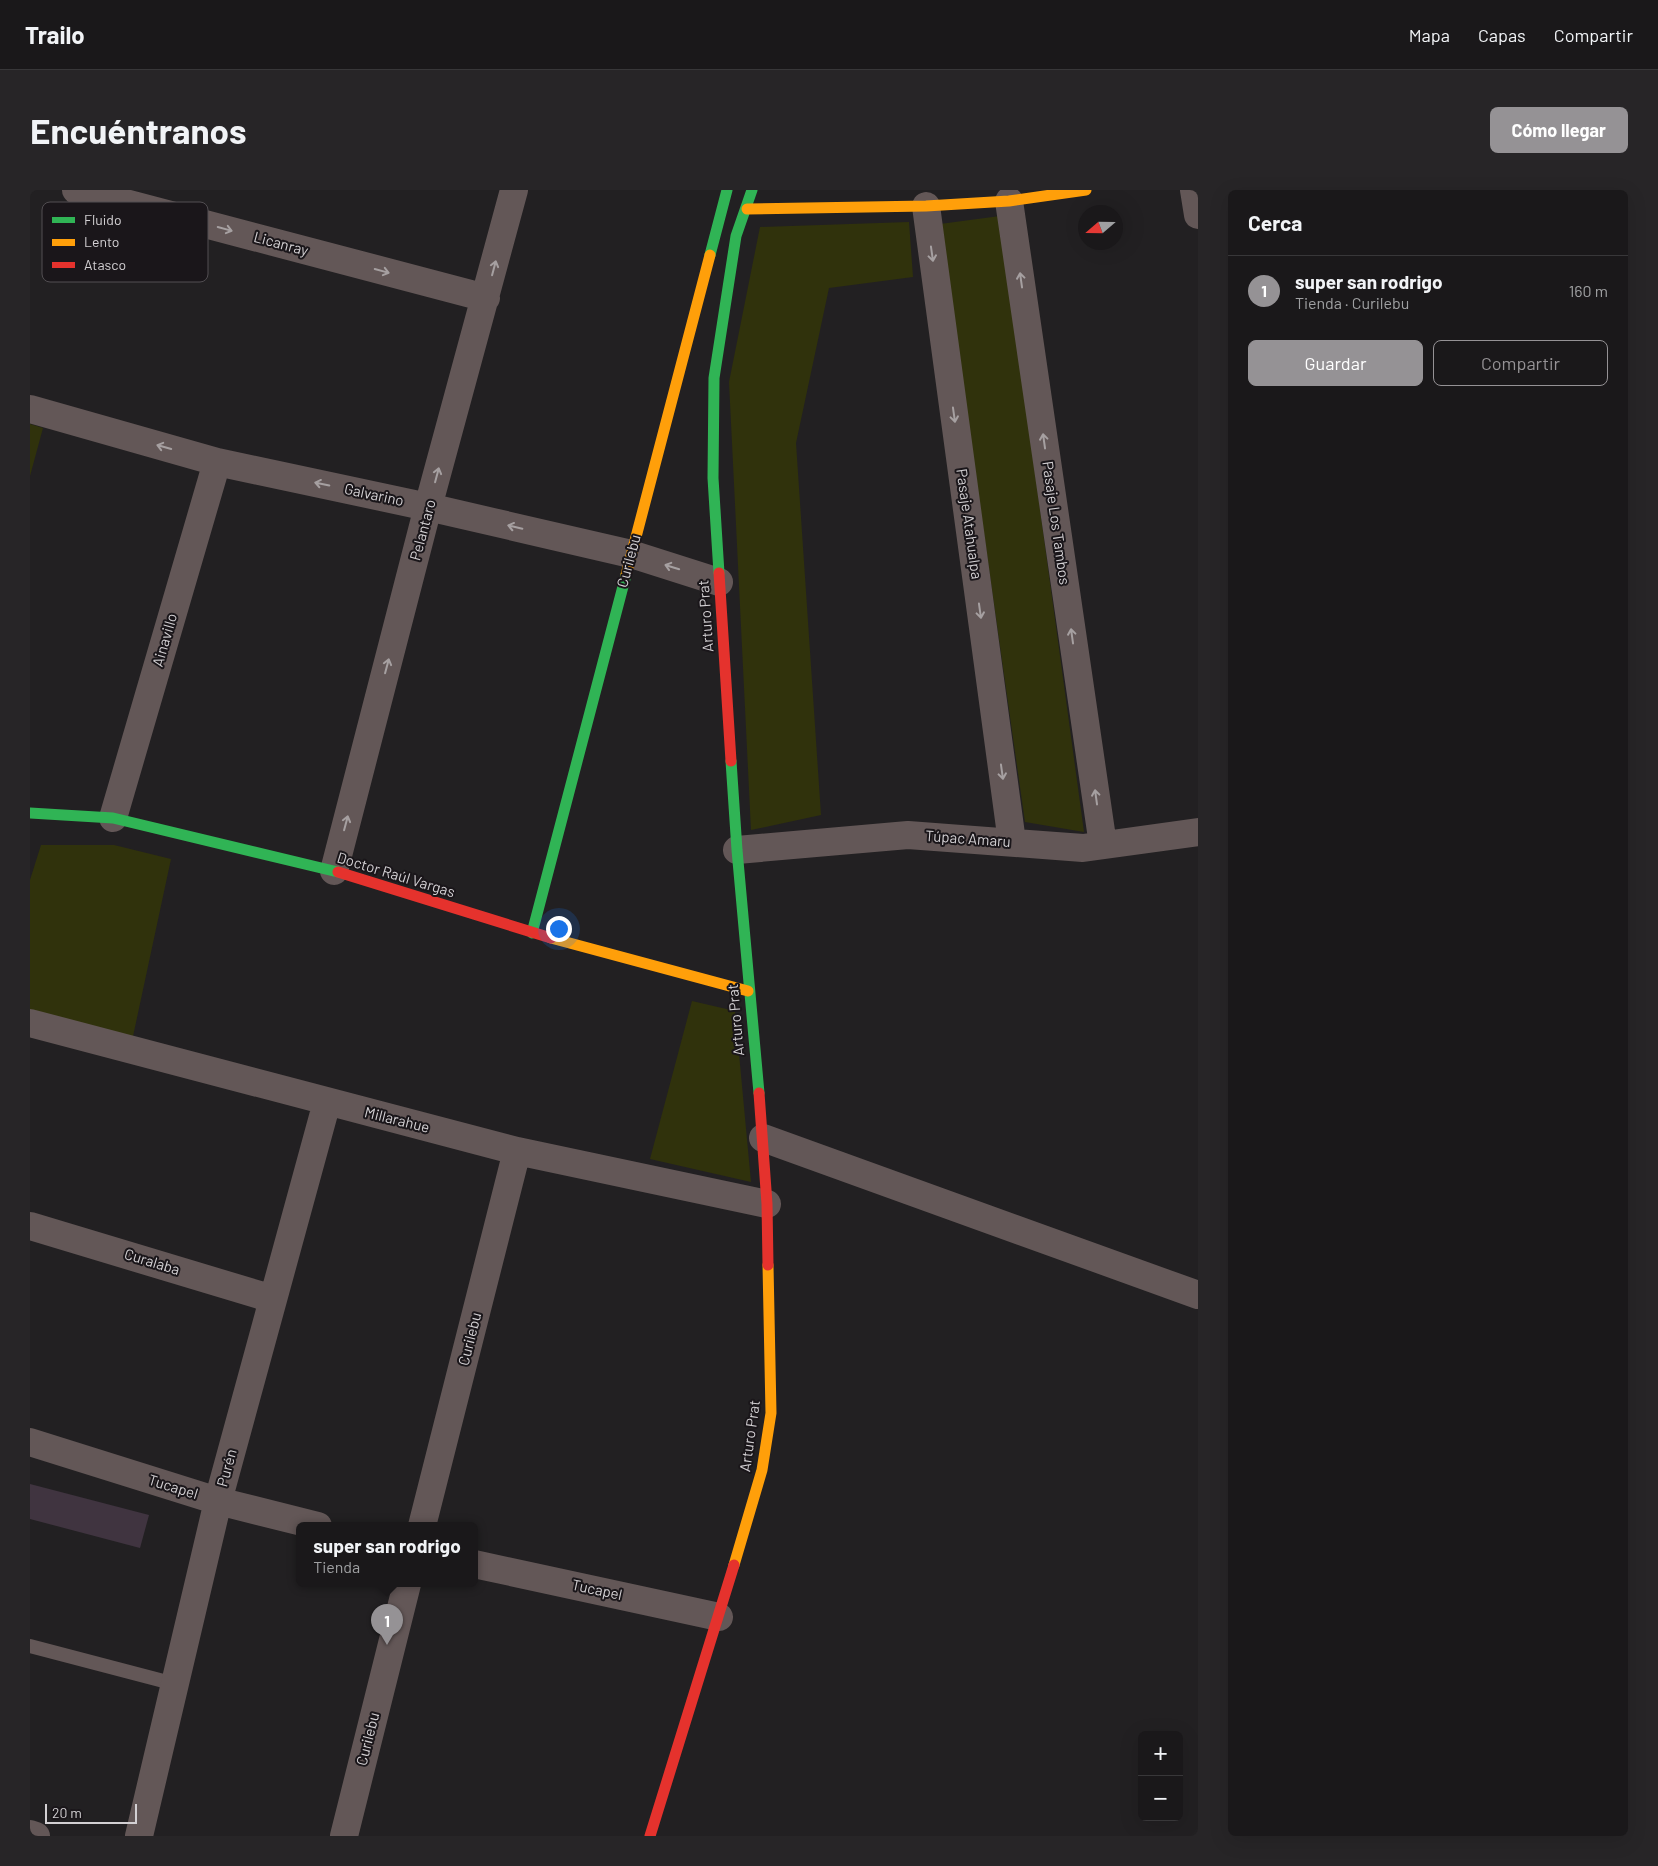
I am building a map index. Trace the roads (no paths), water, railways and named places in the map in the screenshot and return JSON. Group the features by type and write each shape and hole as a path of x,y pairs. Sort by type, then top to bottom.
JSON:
{"street":[{"name":"Licanray","path":"76,190 122,202"},
{"name":"Pelantaro","path":"334,871 428,507 514,190"},
{"name":"Curilebu","path":"532,932 727,190"},
{"name":"Arturo Prat","path":"650,1836 719,1617 762,1470 771,1413 767,1204 763,1138 748,990 737,850 713,478 714,378 736,236 747,209 752,190"},
{"path":"747,209 926,206 1009,201 1086,190"},
{"path":"1194,190 1198,214"},
{"name":"Pasaje Los Tambos","path":"1009,201 1103,845"},
{"name":"Pasaje Atahualpa","path":"926,206 1012,842"},
{"name":"Licanray","path":"208,225 486,298"},
{"name":"Galvarino","path":"30,409 217,462 428,507 630,554 719,582"},
{"name":"Ainavillo","path":"113,818 217,462"},
{"name":"Doctor Raúl Vargas","path":"30,813 113,818 334,871 532,932 748,990"},
{"name":"Túpac Amaru","path":"737,850 908,835 1084,848 1198,832"},
{"name":"Millarahue","path":"30,1023 517,1151 767,1204"},
{"name":"Purén","path":"139,1836 218,1501 327,1102"},
{"path":"763,1138 1198,1295"},
{"name":"Curilebu","path":"423,1522 517,1151"},
{"name":"Curalaba","path":"30,1226 273,1299"},
{"name":"Tucapel","path":"30,1442 218,1501 302,1522"},
{"name":"Tucapel","path":"478,1565 719,1617"},
{"name":"Curilebu","path":"344,1836 407,1587"},
{"path":"30,1834 36,1836"}],"lane":[{"path":"30,1646 175,1684"}],"place":[{"name":"super san rodrigo","path":"387,1645"}]}
